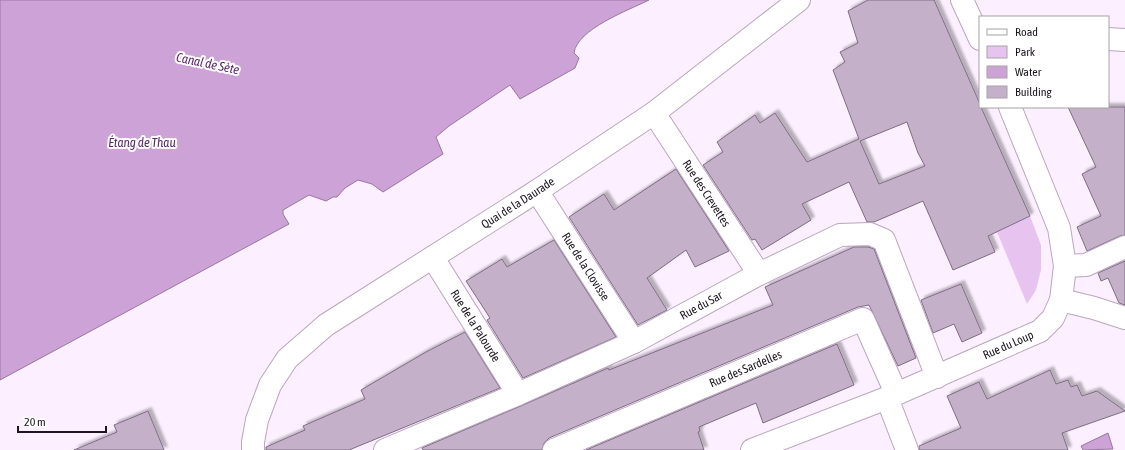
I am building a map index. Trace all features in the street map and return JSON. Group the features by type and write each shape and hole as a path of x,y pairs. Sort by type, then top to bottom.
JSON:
{"street":[{"name":"Quai de la Daurade","path":"253,450 257,420 270,385 286,359 326,325 537,191 654,113 799,0"},
{"path":"962,0 979,37"},
{"path":"1109,40 1125,40"},
{"name":"Rue du Loup","path":"752,450 937,377 1040,331 1053,318 1061,300 1065,266 1059,228 1010,108"},
{"name":"Rue des Crevettes","path":"654,113 759,274"},
{"name":"Rue de la Clovisse","path":"537,191 634,342"},
{"name":"Rue du Sar","path":"385,450 518,394 634,342 759,274 840,235 870,234 884,240 937,377"},
{"path":"1065,266 1086,265 1125,247"},
{"name":"Rue de la Palourde","path":"433,258 518,394"},
{"path":"1061,300 1094,308 1125,318"},
{"name":"Rue des Sardelles","path":"554,450 863,319 891,395"},
{"path":"891,395 907,450"}],"green space":[{"path":"1030,216 1041,245 1041,270 1036,290 1027,304 997,232"}],"water":[{"name":"Étang de Thau","path":"0,0 649,0 605,21 584,36 577,44 574,53 579,58 575,68 520,99 510,85 449,126 436,137 443,154 383,192 372,184 358,180 345,188 337,197 333,197 326,201 309,195 283,210 283,214 289,224 0,380"},
{"path":"1108,433 1113,449 1083,450 1081,446"}],"building":[{"path":"868,0 934,0 979,102 979,108 981,108 1030,216 988,236 995,252 953,270 923,201 874,222 867,222 849,182 802,204 811,220 762,250 755,239 752,240 703,165 723,152 717,142 755,115 760,123 775,113 807,162 859,139 833,70 845,62 840,52 858,43 848,11","holes":["907,122 918,153 925,166 879,184 860,141"]},
{"path":"1125,107 1125,235 1087,251 1077,227 1101,216 1082,174 1096,167 1068,108"},
{"path":"676,169 729,251 695,267 686,250 647,278 667,310 638,325 569,217 604,194 614,210"},
{"path":"554,240 616,337 523,378 487,320 490,318 466,281 502,259 507,267"},
{"path":"854,247 868,247 874,249 916,358 898,366 869,305 858,307 549,438 544,443 542,450 423,450 422,448 608,368 609,370 773,305 765,287"},
{"path":"1125,261 1125,305 1119,303 1108,278 1101,281 1098,273"},
{"path":"961,284 982,333 962,342 954,324 933,333 921,300"},
{"path":"465,332 500,388 349,450 266,450 266,447 305,430 303,426 365,399 361,390 426,352"},
{"path":"837,344 854,385 763,423 756,403 699,427 700,431 698,432 704,450 586,450"},
{"path":"1050,370 1056,384 1068,380 1071,387 1077,385 1082,396 1097,391 1125,411 1062,433 1068,450 919,450 919,446 961,428 947,396 979,382 987,399"},
{"path":"148,411 164,450 74,450 117,432 114,425"}],"water label":[{"name":"Canal de Sète","path":"208,63"}]}
